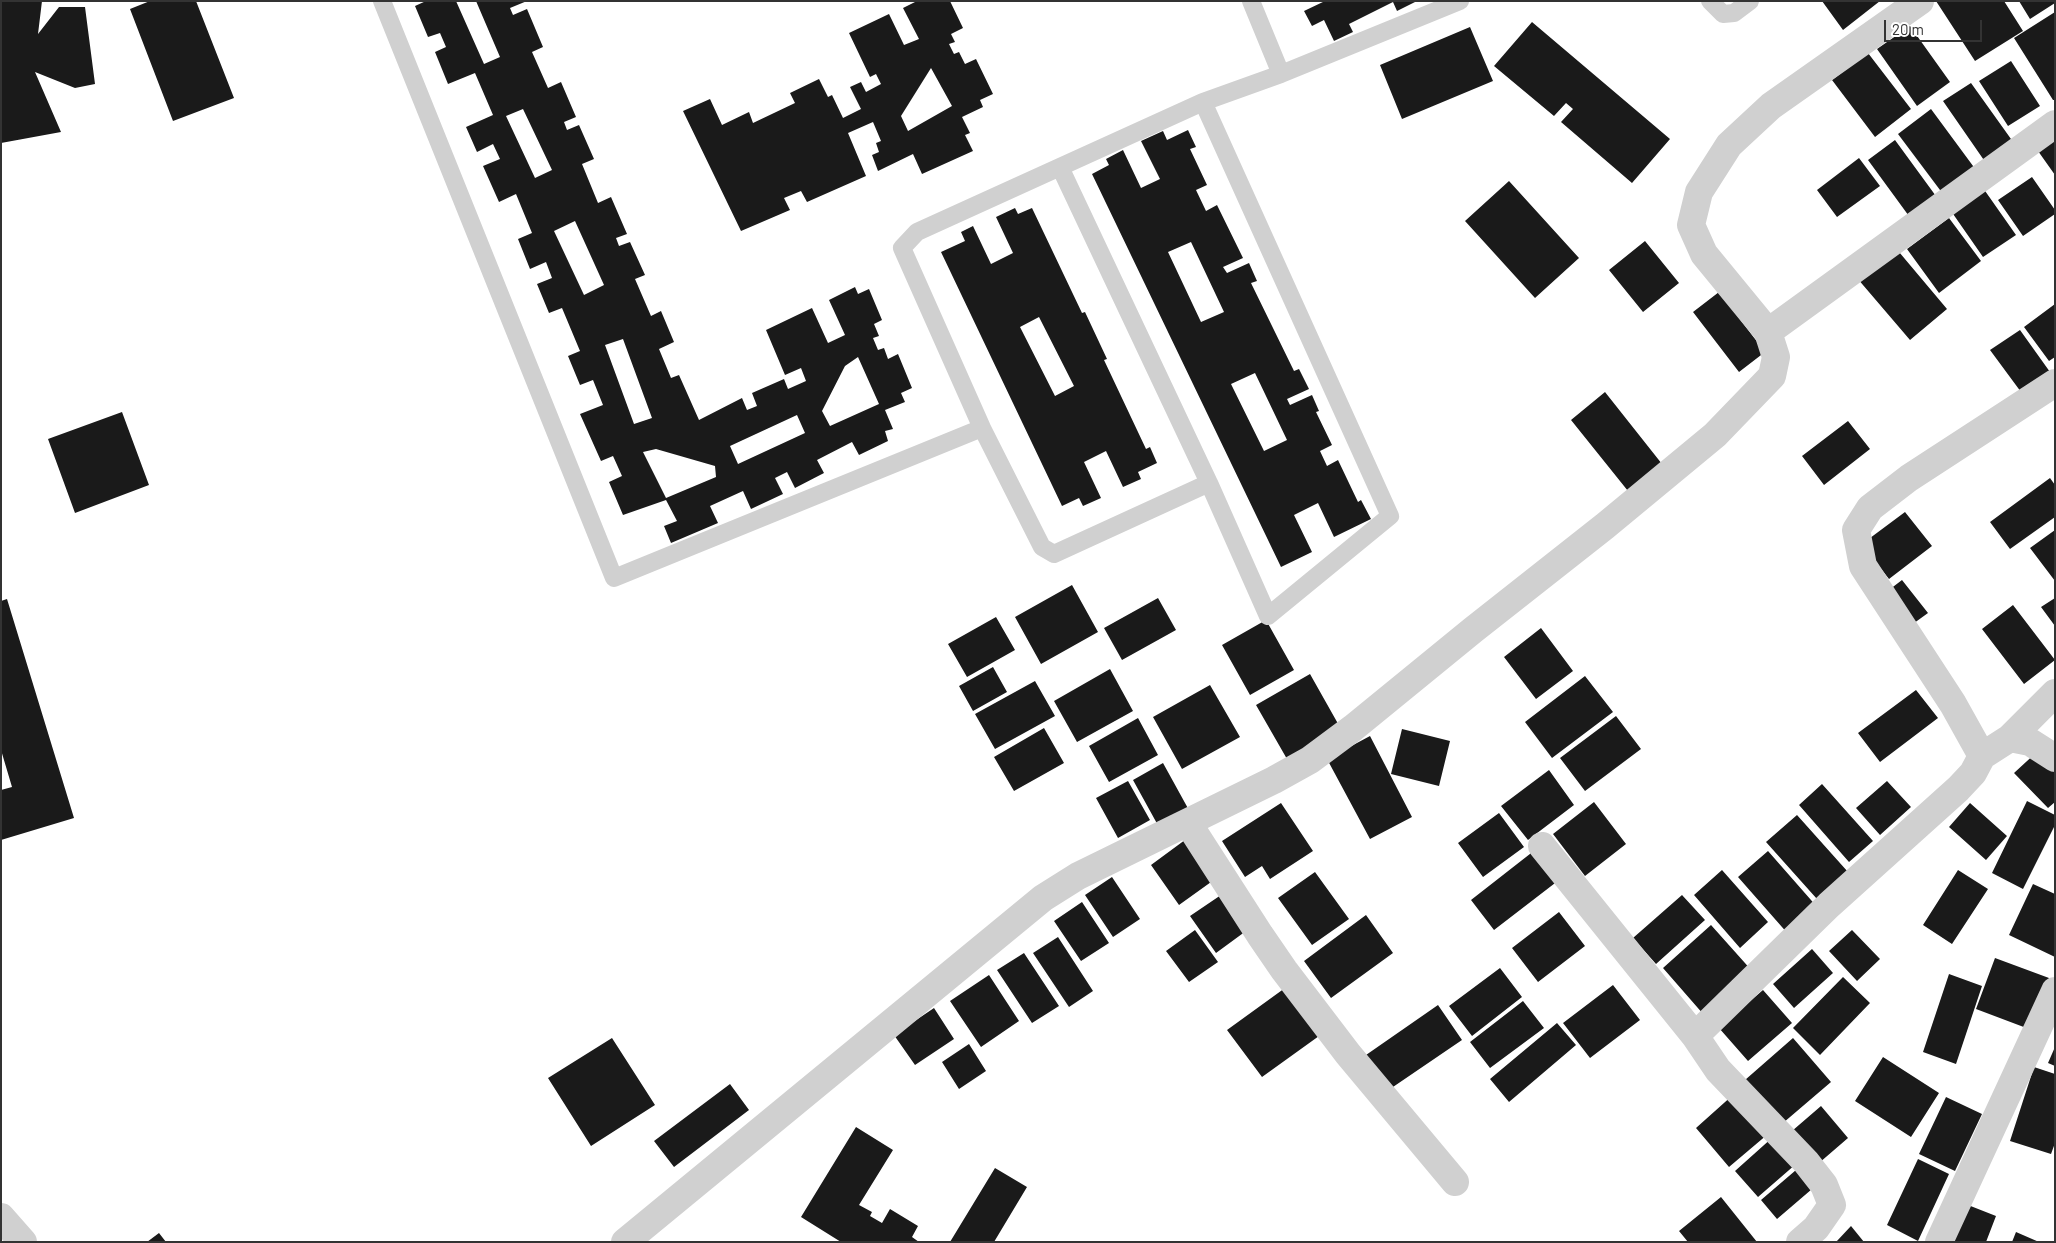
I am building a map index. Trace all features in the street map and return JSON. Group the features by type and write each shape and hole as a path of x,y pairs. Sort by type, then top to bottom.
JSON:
{"street":[{"path":"625,1242 1043,898 1078,876 1188,823 1310,760 1605,526 1715,435 1772,376 1776,357 1768,332 1704,254 1691,225 1699,192 1729,146 1771,106 1920,1"},
{"path":"1768,332 2055,124"},
{"path":"1982,756 1953,704 1863,566 1856,530 1870,508 1909,478 2055,383"},
{"path":"1695,1036 1829,906 1958,789 1973,773 1982,756 2010,738 2055,693"},
{"path":"2010,738 2030,742 2055,758"},
{"path":"1188,823 1284,970 1348,1054 1455,1182"},
{"path":"1542,846 1695,1036 1718,1070 1806,1162 1824,1185 1832,1205 1816,1228 1800,1242"},
{"path":"1939,1242 2055,991"},
{"path":"1,1216 23,1242"}],"lane":[{"path":"382,1 614,578 982,428"},
{"path":"1251,1 1280,74"},
{"path":"1209,483 1054,554 1042,547 982,428 902,248 916,232 1203,102 1280,74 1460,1"},
{"path":"1710,1 1723,14 1734,13 1750,1"},
{"path":"1060,167 1209,483 1268,616 1390,516 1203,102"}],"building":[{"path":"1,1 42,1 38,34 59,7 85,7 95,84 75,88 35,72 61,132 1,143"},
{"path":"150,1 196,1 234,98 173,121 130,9"},
{"path":"426,1 456,1 484,64 500,57 476,1 527,1 510,8 513,15 527,9 543,47 532,52 548,88 561,82 576,117 564,122 567,130 579,125 594,159 582,164 598,203 611,197 627,234 616,238 619,246 630,242 645,275 635,279 651,316 661,311 674,342 659,349 671,378 679,375 699,420 742,398 747,410 757,406 752,393 784,379 788,389 806,381 801,368 785,375 766,330 812,308 828,343 845,335 829,300 855,287 858,294 869,289 882,320 874,324 879,336 873,338 878,350 884,348 888,359 898,354 912,388 901,393 905,402 885,410 893,429 885,431 888,441 859,455 852,442 817,460 824,473 795,488 787,472 775,478 783,494 751,509 743,491 710,506 718,523 671,543 664,526 677,521 666,500 623,515 609,482 622,476 613,456 601,461 580,414 603,405 593,380 580,385 568,356 580,351 562,308 549,313 537,284 552,278 546,262 530,269 518,239 532,233 516,194 499,202 483,166 500,159 493,144 477,152 466,127 493,115 475,73 448,84 435,52 446,47 440,33 428,37 415,6","holes":["523,109 552,170 535,178 506,116","575,221 604,285 584,295 554,231","623,339 652,418 634,424 605,345","858,357 879,404 830,426 822,411 845,366","797,415 805,433 738,464 730,446","656,449 715,466 716,477 666,498 643,452"]},
{"path":"917,1 950,1 963,28 951,34 955,42 949,44 954,54 959,52 965,64 976,59 993,94 980,100 983,107 962,117 970,133 965,135 973,151 922,174 913,154 878,171 872,155 879,152 876,143 881,141 873,122 848,133 866,176 807,202 801,191 784,198 790,210 741,231 683,111 710,99 722,125 749,112 753,123 795,103 790,93 819,79 828,97 832,95 843,118 861,109 850,87 861,82 866,92 881,84 876,74 870,77 849,33 889,14 904,45 919,39 903,8","holes":["931,68 952,106 908,131 901,116"]},
{"path":"1325,1 1417,1 1397,11 1393,2 1349,24 1353,32 1334,41 1324,20 1312,26 1304,11"},
{"path":"1822,1 1880,1 1843,30"},
{"path":"1936,1 2004,1 2023,31 1975,61"},
{"path":"2019,1 2055,1 2055,3 2030,19"},
{"path":"2055,12 2055,100 2053,100 2014,38"},
{"path":"1532,22 1670,139 1632,183 1561,122 1573,109 1566,103 1554,116 1494,66"},
{"path":"1910,26 1950,82 1917,106 1877,49"},
{"path":"1470,27 1493,81 1402,119 1380,65"},
{"path":"1868,53 1911,109 1875,137 1832,80"},
{"path":"2011,61 2040,106 2008,126 1979,81"},
{"path":"1971,83 2016,146 1988,166 1943,101"},
{"path":"1931,109 1976,170 1943,194 1898,134"},
{"path":"1188,130 1196,147 1190,149 1207,185 1196,190 1206,211 1217,205 1243,258 1223,267 1227,273 1249,263 1257,281 1251,283 1294,371 1299,369 1309,389 1287,399 1290,405 1312,395 1319,411 1316,412 1332,445 1320,451 1327,466 1338,460 1358,502 1361,500 1371,519 1334,537 1318,503 1294,515 1312,552 1281,567 1092,174 1109,165 1106,159 1123,150 1141,188 1160,179 1141,141 1163,131 1167,140","holes":["1191,242 1224,312 1201,322 1168,252","1255,373 1287,440 1264,451 1231,384"]},
{"path":"2055,139 2055,175 2038,151"},
{"path":"1895,140 1941,203 1914,223 1868,160"},
{"path":"1859,158 1880,186 1837,217 1817,190"},
{"path":"2032,177 2055,210 2055,214 2023,236 1998,200"},
{"path":"1509,181 1579,258 1535,298 1465,221"},
{"path":"1983,188 2016,235 1983,257 1951,211"},
{"path":"1015,208 1018,214 1032,208 1082,313 1085,312 1107,359 1104,360 1146,449 1150,447 1157,463 1138,472 1141,479 1123,487 1106,451 1084,462 1101,498 1083,506 1079,498 1062,506 941,252 965,241 961,232 973,226 991,264 1013,253 996,217","holes":["1039,317 1074,386 1055,396 1020,327"]},
{"path":"1949,218 1981,261 1939,293 1907,249"},
{"path":"1645,241 1679,283 1643,312 1609,270"},
{"path":"1894,246 1947,309 1910,340 1857,278"},
{"path":"1719,292 1765,352 1739,372 1693,312"},
{"path":"2055,304 2055,357 2049,361 2024,327"},
{"path":"2020,330 2050,372 2021,392 1990,350"},
{"path":"1605,392 1662,464 1628,491 1571,420"},
{"path":"122,412 149,485 75,513 48,439"},
{"path":"1848,421 1870,449 1824,485 1802,456"},
{"path":"2050,478 2055,485 2055,517 2010,549 1990,522"},
{"path":"1905,512 1932,546 1889,579 1862,544"},
{"path":"2055,530 2055,581 2030,548"},
{"path":"1902,580 1928,613 1910,626 1885,593"},
{"path":"1072,585 1098,632 1041,664 1015,617"},
{"path":"1158,598 1176,630 1122,660 1104,628"},
{"path":"2055,598 2055,626 2041,607"},
{"path":"7,599 74,818 1,840 1,790 12,787 1,750 1,601"},
{"path":"2013,605 2055,660 2024,684 1982,629"},
{"path":"996,617 1015,650 967,677 948,644"},
{"path":"1266,620 1294,670 1250,695 1222,645"},
{"path":"1541,628 1573,671 1536,699 1504,657"},
{"path":"993,667 1007,692 973,711 959,686"},
{"path":"1110,669 1133,711 1077,742 1054,701"},
{"path":"1310,674 1341,729 1287,759 1256,705"},
{"path":"1585,676 1613,712 1552,758 1525,722"},
{"path":"1035,681 1055,716 995,749 975,714"},
{"path":"1210,685 1240,737 1182,769 1153,717"},
{"path":"1916,690 1938,718 1880,762 1858,733"},
{"path":"1616,716 1641,749 1585,791 1560,758"},
{"path":"1138,718 1158,755 1109,782 1089,746"},
{"path":"1044,728 1064,763 1014,791 994,757"},
{"path":"1402,729 1450,741 1439,786 1391,774"},
{"path":"1370,736 1412,817 1370,839 1327,759"},
{"path":"2039,750 2055,767 2055,802 2048,808 2014,773"},
{"path":"1163,763 1190,812 1160,829 1133,780"},
{"path":"1549,770 1574,805 1528,840 1501,806"},
{"path":"1128,781 1150,820 1118,838 1096,798"},
{"path":"1887,781 1911,807 1880,835 1856,808"},
{"path":"1822,784 1873,841 1849,862 1799,805"},
{"path":"2027,801 2055,815 2055,825 2023,889 1992,873"},
{"path":"1594,802 1626,844 1585,876 1553,834"},
{"path":"1281,803 1313,851 1270,879 1262,866 1245,877 1222,841"},
{"path":"1970,803 2007,836 1986,860 1949,827"},
{"path":"1499,813 1524,847 1483,877 1458,843"},
{"path":"1797,815 1848,872 1817,899 1766,842"},
{"path":"1189,837 1218,877 1179,905 1151,865"},
{"path":"1535,850 1559,880 1494,930 1471,900"},
{"path":"1768,851 1818,908 1789,935 1738,877"},
{"path":"1722,870 1768,922 1740,948 1694,895"},
{"path":"1958,870 1988,889 1952,944 1923,925"},
{"path":"1315,872 1349,919 1312,945 1278,898"},
{"path":"1112,877 1140,919 1113,937 1085,895"},
{"path":"2033,884 2055,894 2055,957 2009,935"},
{"path":"1221,895 1246,931 1216,953 1190,916"},
{"path":"1682,895 1705,920 1656,964 1633,938"},
{"path":"1082,902 1109,943 1081,961 1054,921"},
{"path":"1559,912 1585,946 1538,982 1512,948"},
{"path":"1366,915 1393,953 1331,998 1304,961"},
{"path":"1711,925 1753,972 1704,1015 1663,968"},
{"path":"1195,930 1218,962 1189,982 1166,951"},
{"path":"1852,930 1880,959 1857,981 1829,951"},
{"path":"1058,937 1093,991 1069,1007 1033,953"},
{"path":"1812,949 1833,973 1794,1008 1773,984"},
{"path":"1024,953 1059,1006 1032,1023 997,970"},
{"path":"1995,958 2049,978 2029,1029 1976,1009"},
{"path":"1500,968 1522,997 1472,1036 1449,1006"},
{"path":"1949,974 1982,986 1956,1064 1923,1052"},
{"path":"989,975 1019,1021 981,1047 950,1001"},
{"path":"1843,977 1870,1003 1820,1055 1793,1028"},
{"path":"1613,985 1640,1020 1590,1058 1563,1023"},
{"path":"1285,988 1319,1036 1262,1077 1227,1030"},
{"path":"1763,990 1792,1023 1748,1061 1719,1028"},
{"path":"1523,1001 1544,1028 1490,1068 1470,1042"},
{"path":"1438,1005 1462,1040 1390,1089 1366,1055"},
{"path":"934,1008 954,1039 915,1065 894,1035"},
{"path":"1557,1023 1576,1045 1509,1102 1490,1079"},
{"path":"612,1038 655,1105 591,1146 548,1078"},
{"path":"1793,1038 1831,1082 1783,1123 1745,1080"},
{"path":"969,1044 986,1071 959,1089 942,1062"},
{"path":"2055,1047 2055,1066 2048,1063"},
{"path":"1883,1057 1939,1093 1911,1137 1855,1101"},
{"path":"2034,1067 2055,1074 2055,1143 2051,1154 2010,1141"},
{"path":"730,1084 749,1110 674,1167 654,1141"},
{"path":"1734,1094 1768,1134 1729,1167 1696,1128"},
{"path":"1946,1097 1982,1114 1955,1171 1919,1154"},
{"path":"1821,1106 1848,1138 1819,1163 1792,1131"},
{"path":"856,1127 893,1150 859,1205 872,1212 870,1216 882,1223 890,1209 918,1226 912,1237 919,1242 841,1242 801,1217"},
{"path":"1773,1137 1796,1164 1758,1197 1735,1171"},
{"path":"1918,1159 1949,1174 1918,1241 1887,1225"},
{"path":"995,1168 1027,1187 994,1242 950,1242"},
{"path":"1796,1170 1812,1189 1777,1219 1761,1200"},
{"path":"1721,1197 1757,1242 1688,1242 1679,1231"},
{"path":"1968,1205 1996,1216 1986,1242 1953,1242"},
{"path":"1851,1226 1864,1242 1836,1242"},
{"path":"2016,1232 2039,1242 2012,1242"},
{"path":"159,1233 166,1242 147,1242"}]}
